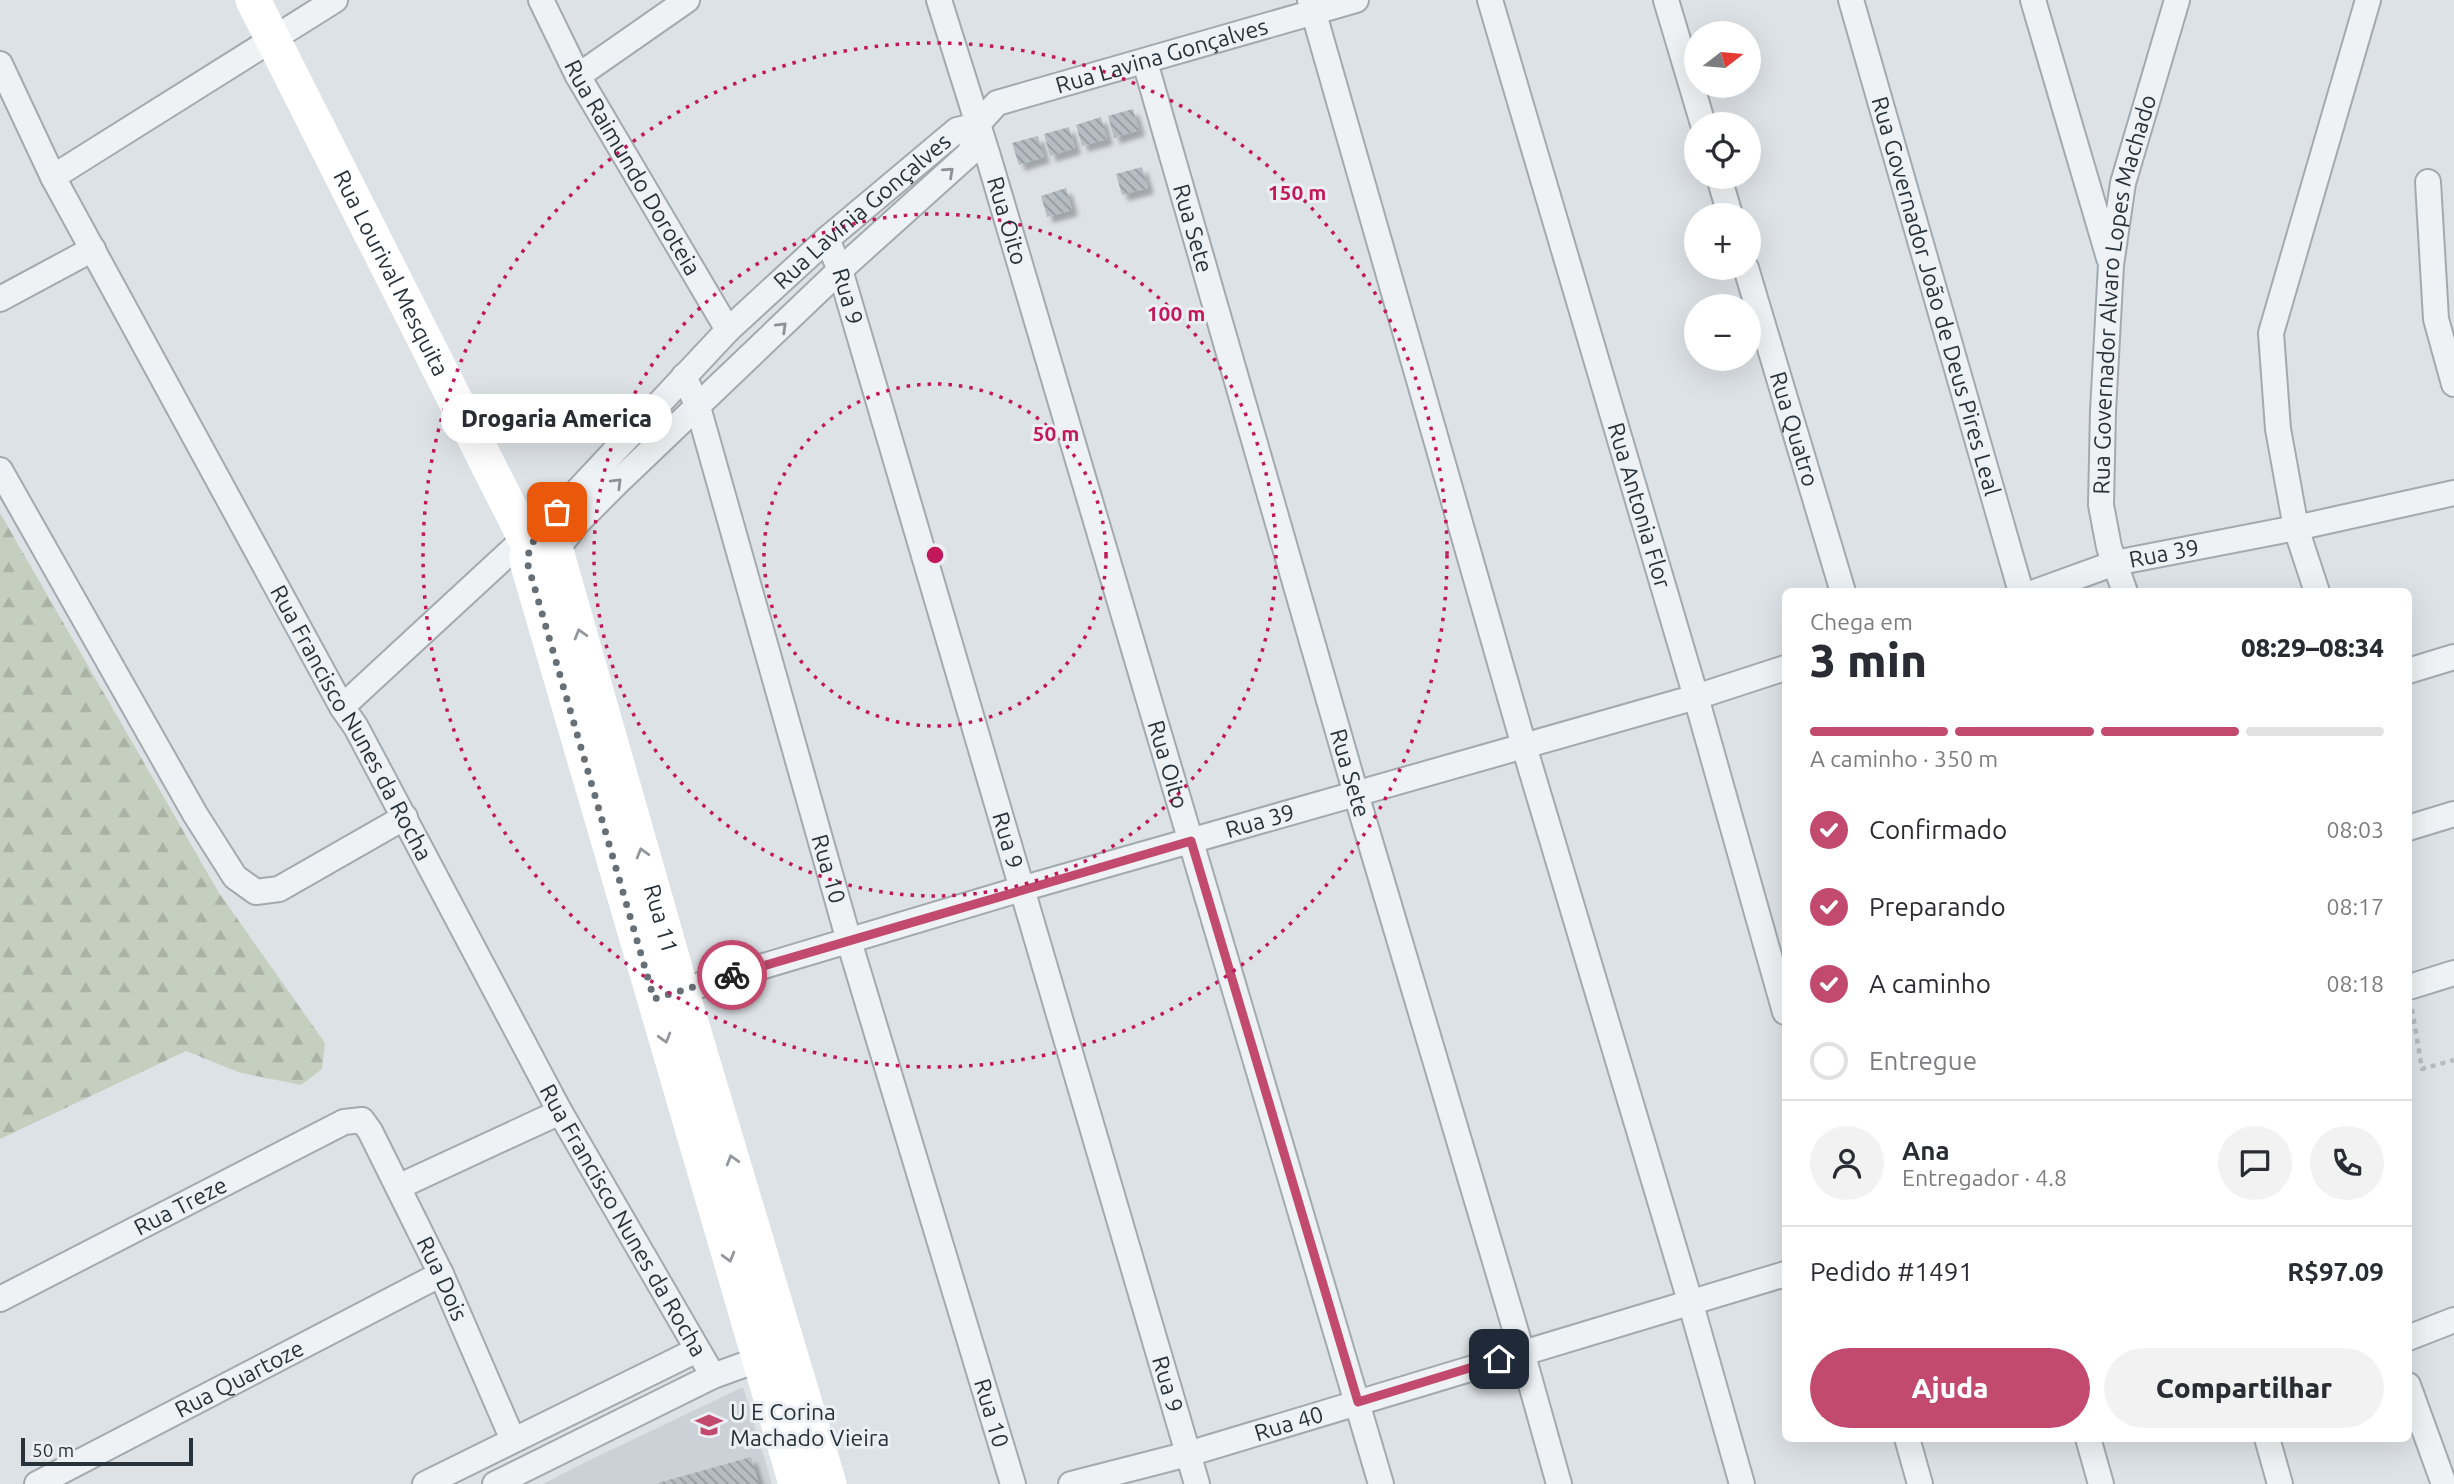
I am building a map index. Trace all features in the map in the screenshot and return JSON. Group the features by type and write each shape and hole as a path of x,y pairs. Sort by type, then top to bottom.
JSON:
{"main road":[{"name":"Rua Lourival Mesquita","path":"253,0 536,552"},
{"name":"Rua 11","path":"536,552 667,994 750,1329 774,1354 829,1484"},
{"name":"Rua 11","path":"774,1354 796,1484"}],"street":[{"path":"53,177 335,0"},
{"name":"Rua Raimundo Doroteia","path":"541,0 578,76 728,330"},
{"path":"578,76 687,0"},
{"name":"Rua Oito","path":"939,0 976,125 988,156 1381,1484"},
{"name":"Rua Lavina Gonçalves","path":"976,125 997,103 1145,62 1312,6 1356,0"},
{"name":"Rua Antonia Flor","path":"1490,0 1696,697 1782,1001"},
{"path":"1666,0 1699,112"},
{"name":"Rua Governador João de Deus Pires Leal","path":"1851,0 2020,588"},
{"path":"2034,0 2111,265"},
{"name":"Rua Governador Alvaro Lopes Machado","path":"2124,588 2109,547 2101,505 2111,265 2123,184 2177,0"},
{"path":"2316,588 2296,528 2278,429 2271,333 2368,0"},
{"path":"1312,6 1524,746 1742,1484"},
{"name":"Rua Sete","path":"1145,62 1559,1484"},
{"name":"Rua Francisco Nunes da Rocha","path":"0,64 53,177 342,707 356,727 405,817 560,1112 713,1376"},
{"name":"Rua Lavínia Gonçalves","path":"342,707 536,552 561,544 579,522 840,270 970,153 976,125 957,130 827,239 728,330 539,532 536,552"},
{"path":"2428,181 2436,319 2454,384"},
{"name":"Rua 9","path":"827,239 840,270 1196,1484"},
{"path":"0,299 93,249"},
{"name":"Rua Quatro","path":"1750,280 1842,588"},
{"name":"Rua 10","path":"684,376 698,407 849,941 1013,1484"},
{"path":"0,470 195,814 235,877 256,892 279,888 405,817"},
{"name":"Rua 39","path":"2046,588 2115,563 2296,528 2454,493"},
{"path":"2412,670 2454,657"},
{"name":"Rua 39","path":"667,994 1021,889 1696,697 1782,669"},
{"path":"2412,827 2454,814"},
{"path":"2412,986 2454,973"},
{"path":"398,1187 560,1112"},
{"name":"Rua Dois","path":"362,1120 441,1274 513,1440"},
{"name":"Rua Treze","path":"0,1299 344,1122 362,1120"},
{"name":"Rua Quartoze","path":"37,1484 441,1274"},
{"name":"Rua 40","path":"1071,1484 1188,1454 1782,1275"},
{"path":"2412,1336 2454,1320"},
{"path":"425,1484 697,1350"},
{"path":"495,1484 713,1376 774,1354"},
{"path":"2412,1396 2444,1484"},
{"path":"1908,1442 1920,1484"},
{"path":"2089,1442 2101,1484"},
{"path":"2268,1442 2280,1484"}],"path":[{"path":"2412,1006 2422,1069 2454,1060"}],"shaded area":[{"name":"U E Corina Machado Vieira","path":"743,1387 772,1484 543,1484 584,1463"}],"green space":[{"path":"0,513 219,893 325,1043 322,1069 301,1085 241,1073 186,1051 0,1139"}],"building":[{"path":"1133,109 1139,130 1114,138 1108,116"},
{"path":"1101,117 1107,139 1082,146 1076,125"},
{"path":"1069,127 1075,148 1050,156 1044,134"},
{"path":"1038,136 1044,157 1019,165 1012,143"},
{"path":"1142,167 1148,188 1122,195 1116,174"},
{"path":"1066,188 1072,210 1047,217 1041,196"},
{"path":"751,1457 759,1484 658,1484 658,1483"}],"way so far":[{"path":"557,512 532,543 527,557 528,565 654,999 732,975"}],"place":[{"name":"Drogaria America","path":"557,512"},
{"name":"U E Corina Machado Vieira","path":"709,1425"}],"route":[{"path":"732,975 1191,841 1358,1402 1499,1359"}]}
